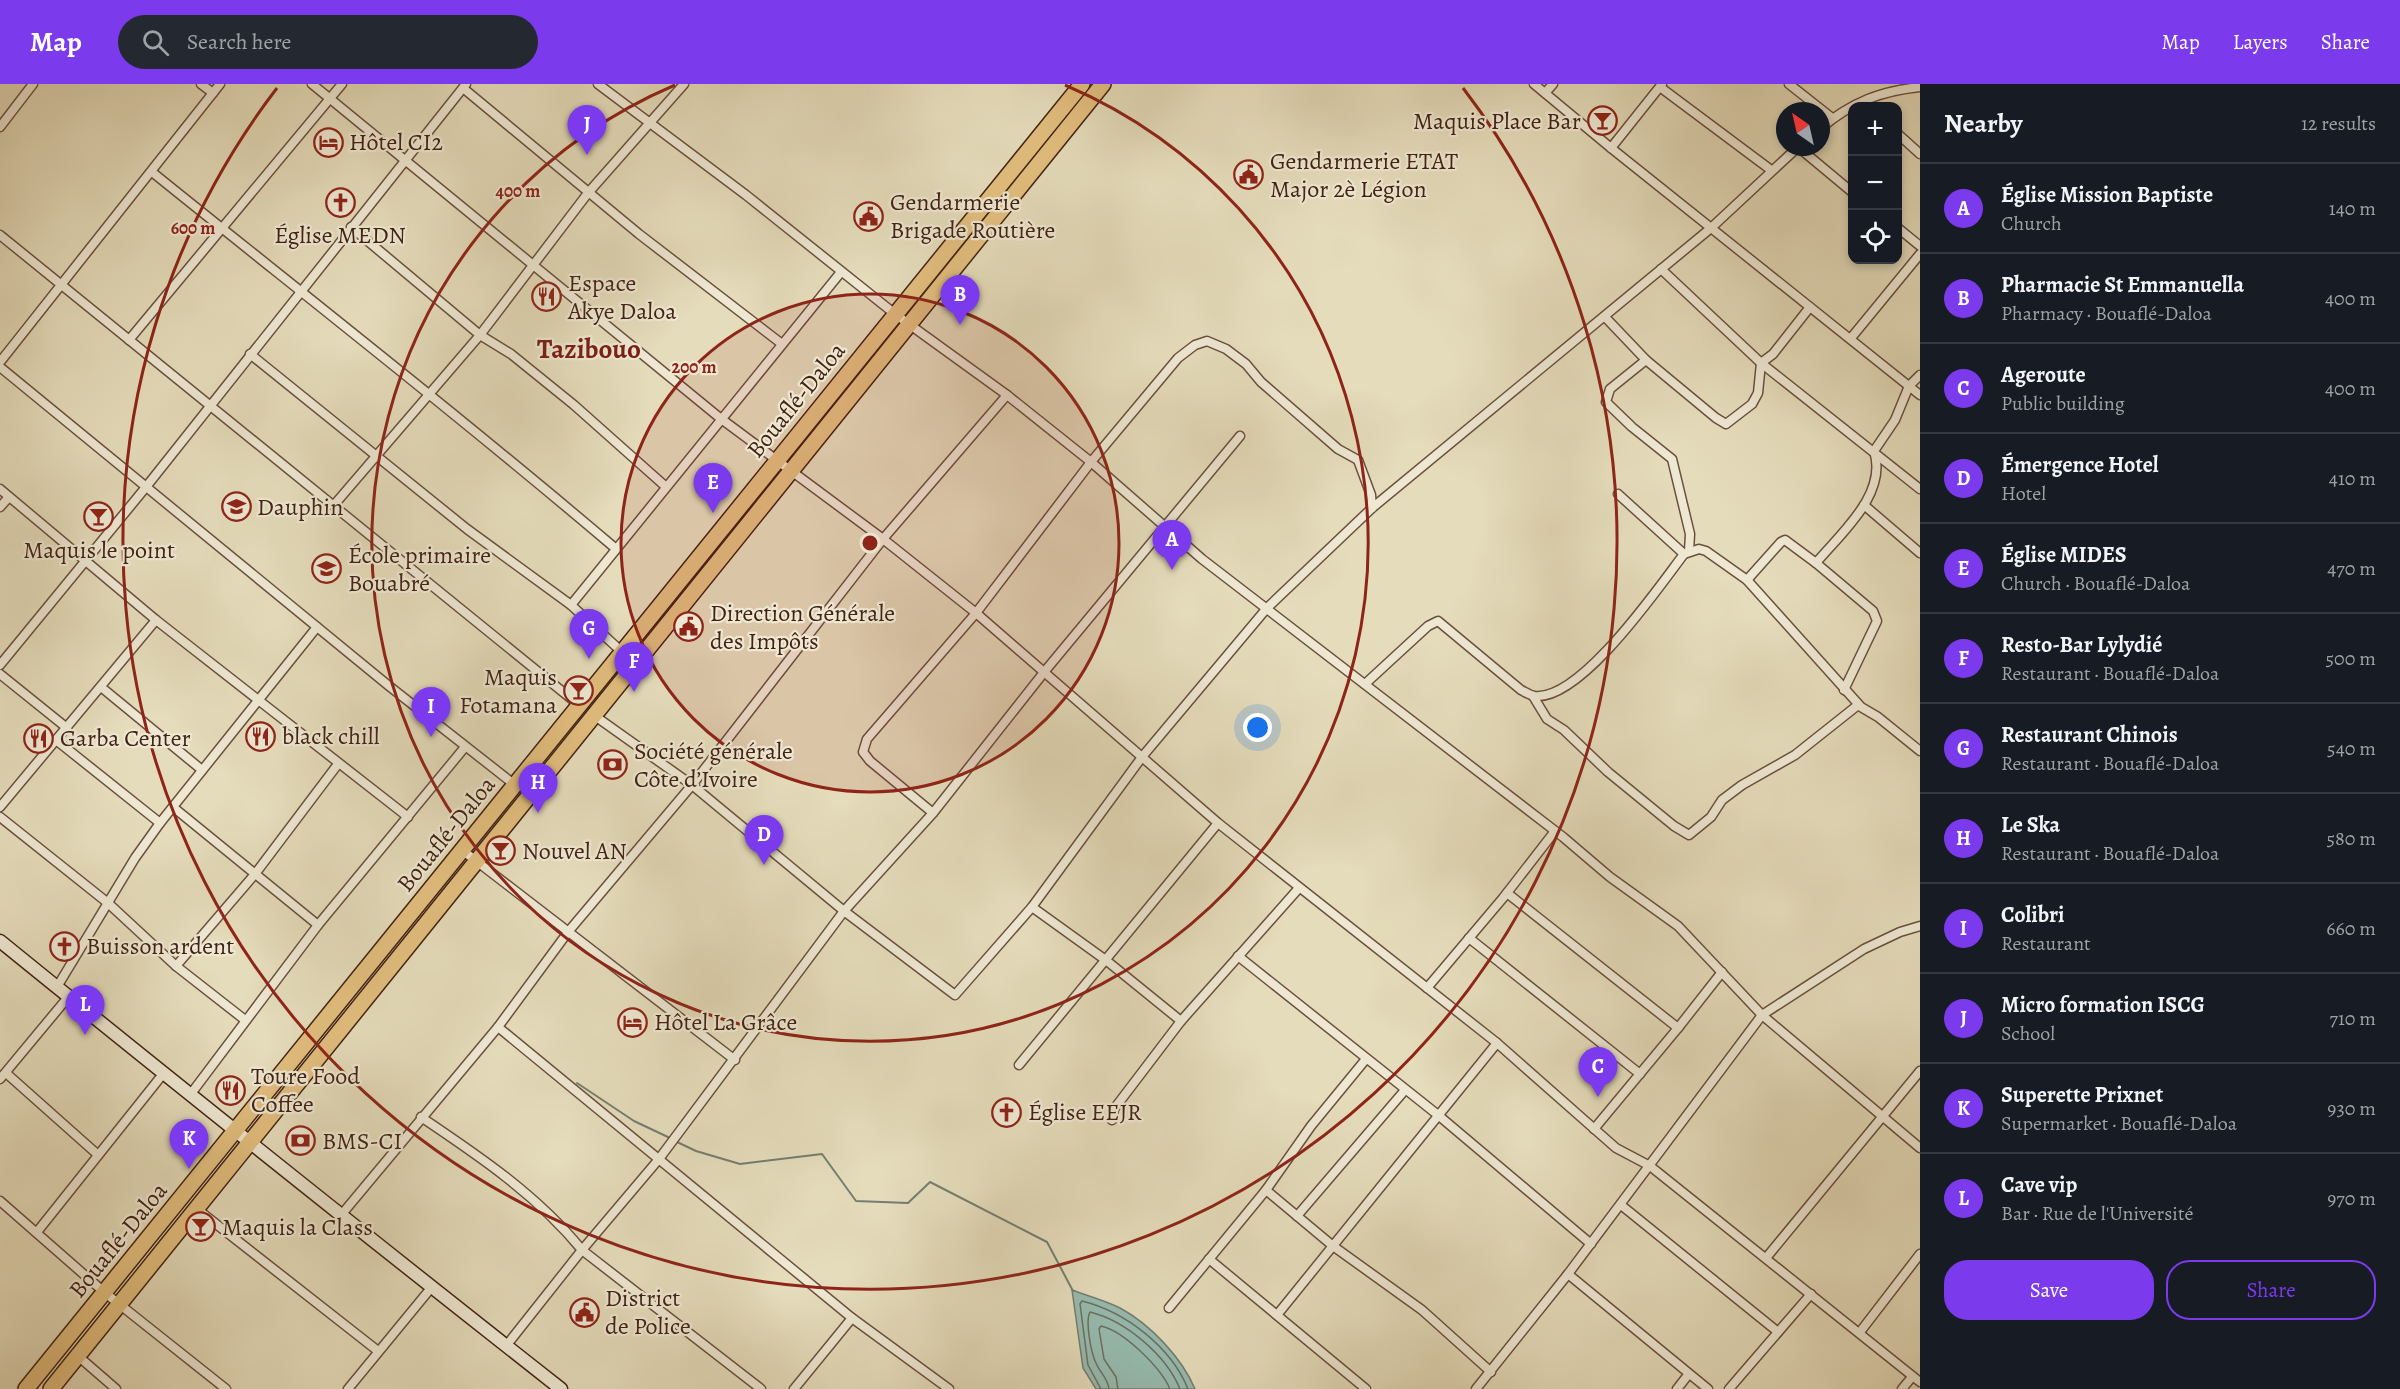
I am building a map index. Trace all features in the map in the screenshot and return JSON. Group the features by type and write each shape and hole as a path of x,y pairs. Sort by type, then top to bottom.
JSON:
{"highway":[{"name":"Bouaflé-Daloa","path":"26,1389 622,652 784,464 901,319 1082,84"},
{"name":"Bouaflé-Daloa","path":"901,319 1103,84"},
{"name":"Bouaflé-Daloa","path":"51,1389 596,716 784,464"}],"street":[{"path":"0,126 33,84"},
{"path":"201,84 213,93"},
{"path":"0,362 220,84"},
{"path":"312,84 720,418 883,539 976,613 1218,822 1497,1043 1594,1129 1632,1159 1650,1166 1860,1332 1916,1380 1902,1389"},
{"path":"129,340 342,84"},
{"path":"598,84 746,195 901,319 1007,395 1091,462 1166,529 1555,831 1610,877 1678,926 1762,1015 1920,1148"},
{"path":"334,505 480,335 588,194 684,84"},
{"path":"1534,84 1920,395"},
{"path":"1545,93 1552,84"},
{"path":"1789,84 1832,118 1848,111"},
{"path":"0,665 146,487 405,158 465,86 588,194 782,344"},
{"path":"1611,148 1661,86 1771,170"},
{"path":"1868,102 1887,91 1920,87"},
{"path":"1902,138 1920,154"},
{"path":"596,716 693,785 844,911 955,995 1032,907 1142,757 1267,608 1372,508 1711,228 1787,156"},
{"path":"1809,156 1848,189"},
{"path":"152,172 429,395 471,426 615,548"},
{"path":"351,227 480,335 511,354 574,405 665,486"},
{"path":"1902,231 1920,246"},
{"path":"0,235 579,705"},
{"path":"1851,338 1920,254"},
{"path":"1661,270 1761,363 1920,489"},
{"path":"571,605 720,418 841,272"},
{"path":"1605,317 1646,360 1726,424 1752,404 1758,393 1761,363 1773,354 1810,307"},
{"path":"933,813 870,761 863,752 867,739 976,613 1091,462 1178,358 1195,345 1207,341 1226,349 1246,364 1261,382 1329,442 1358,460 1371,495 1372,508"},
{"path":"250,354 467,529 571,605 622,652"},
{"path":"1533,696 1559,689 1579,676 1623,634 1687,552 1690,534 1672,459 1632,428 1606,402 1610,389 1646,360"},
{"path":"0,367 515,786"},
{"path":"1874,451 1895,420 1908,386 1920,375"},
{"path":"342,1214 498,1027 568,932 693,785 883,539 1007,395"},
{"path":"506,1346 582,1250 659,1159 844,911 933,813 1045,671 1166,529 1240,436"},
{"path":"1816,563 1864,505 1875,482 1879,466 1874,451"},
{"path":"0,489 84,562 156,620 408,817"},
{"path":"1618,494 1687,552 1706,551 1747,580 1858,705 1878,717 1920,751"},
{"path":"0,507 9,497"},
{"path":"1864,505 1920,553"},
{"path":"1747,580 1780,542 1785,540 1873,611 1877,621 1844,690"},
{"path":"0,807 156,620"},
{"path":"1365,684 1428,626 1438,621 1503,678 1533,696 1547,719 1564,730 1608,771 1674,826 1689,835 1711,817 1722,800 1742,785 1795,755 1858,705"},
{"path":"57,987 160,823 317,627"},
{"path":"0,674 67,728"},
{"path":"100,687 202,770"},
{"path":"56,740 160,823"},
{"path":"190,1095 318,925 465,747"},
{"path":"176,966 255,874 338,764"},
{"path":"173,807 318,925"},
{"path":"0,817 108,903 176,966 245,1020"},
{"path":"1019,1065 1107,961 1218,822"},
{"path":"1427,988 1507,893 1555,831"},
{"path":"462,850 735,1060"},
{"path":"1112,1120 1114,1109 1180,1021 1299,888"},
{"path":"1507,893 1678,1028"},
{"path":"1032,907 1107,961 1180,1021"},
{"path":"1476,1389 1621,1205 1762,1015 1864,948 1920,926"},
{"path":"1469,938 1640,1074"},
{"path":"0,941 235,1133 342,1214 431,1288 561,1389"},
{"path":"1238,957 1438,1115 1591,1244"},
{"path":"1594,1129 1722,972"},
{"path":"69,996 3,1076 97,1154"},
{"path":"498,1027 852,1318 949,1389"},
{"path":"1277,1315 1497,1043"},
{"path":"1169,1308 1266,1190 1311,1126 1366,1059"},
{"path":"1766,1258 1920,1071"},
{"path":"37,1232 97,1154 164,1074"},
{"path":"1297,1216 1405,1090"},
{"path":"421,1117 533,1199 559,1222 582,1250 761,1389"},
{"path":"1266,1190 1333,1246 1422,1310 1491,1372"},
{"path":"0,1201 104,1292 226,1389"},
{"path":"1621,1205 1778,1332"},
{"path":"197,1209 378,1351"},
{"path":"1860,1332 1920,1254"},
{"path":"1209,1259 1366,1389"},
{"path":"1568,1274 1688,1375 1708,1389"},
{"path":"348,1389 431,1288"},
{"path":"1729,1389 1811,1294"},
{"path":"794,1389 852,1318"},
{"path":"78,1356 116,1389"},
{"path":"1677,1389 1688,1375"}],"water":[{"path":"1072,1290 1120,1308 1143,1323 1173,1354 1195,1389 1096,1389 1083,1368"}],"waterway":[{"path":"577,1083 634,1121 670,1138"},
{"path":"675,1141 696,1151 740,1164 822,1154 856,1201 908,1203 930,1182 1047,1242 1073,1291"}],"place":[{"name":"Maquis Place Bar","path":"1602,121"},
{"name":"Hôtel CI2","path":"328,142"},
{"name":"Micro formation ISCG","path":"587,155"},
{"name":"Gendarmerie ETAT Major 2è Légion","path":"1249,175"},
{"name":"Église MEDN","path":"340,202"},
{"name":"Gendarmerie Brigade Routière","path":"869,216"},
{"name":"Espace Akye Daloa","path":"547,297"},
{"name":"Pharmacie St Emmanuella","path":"960,325"},
{"name":"Dauphin","path":"236,507"},
{"name":"Église MIDES","path":"713,513"},
{"name":"Maquis le point","path":"99,517"},
{"name":"École primaire Bouabré","path":"327,569"},
{"name":"Église Mission Baptiste","path":"1172,570"},
{"name":"Direction Générale des Impôts","path":"689,627"},
{"name":"Restaurant Chinois","path":"589,659"},
{"name":"Maquis Fotamana","path":"578,691"},
{"name":"Resto-Bar Lylydié","path":"634,692"},
{"name":"black chill","path":"261,736"},
{"name":"Colibri","path":"431,737"},
{"name":"Garba Center","path":"39,738"},
{"name":"Société générale Côte d’Ivoire","path":"613,765"},
{"name":"Le Ska","path":"538,813"},
{"name":"Nouvel AN","path":"501,851"},
{"name":"Émergence Hotel","path":"764,865"},
{"name":"Buisson ardent","path":"65,946"},
{"name":"Hôtel La Grâce","path":"633,1022"},
{"name":"Cave vip","path":"85,1035"},
{"name":"Toure Food Coffee","path":"230,1090"},
{"name":"Ageroute","path":"1598,1097"},
{"name":"Église EEJR","path":"1007,1112"},
{"name":"BMS-CI","path":"301,1141"},
{"name":"Superette Prixnet","path":"189,1169"},
{"name":"Maquis la Class","path":"201,1227"},
{"name":"District de Police","path":"584,1312"}],"district":[{"name":"Tazibouo","path":"589,349"}]}
